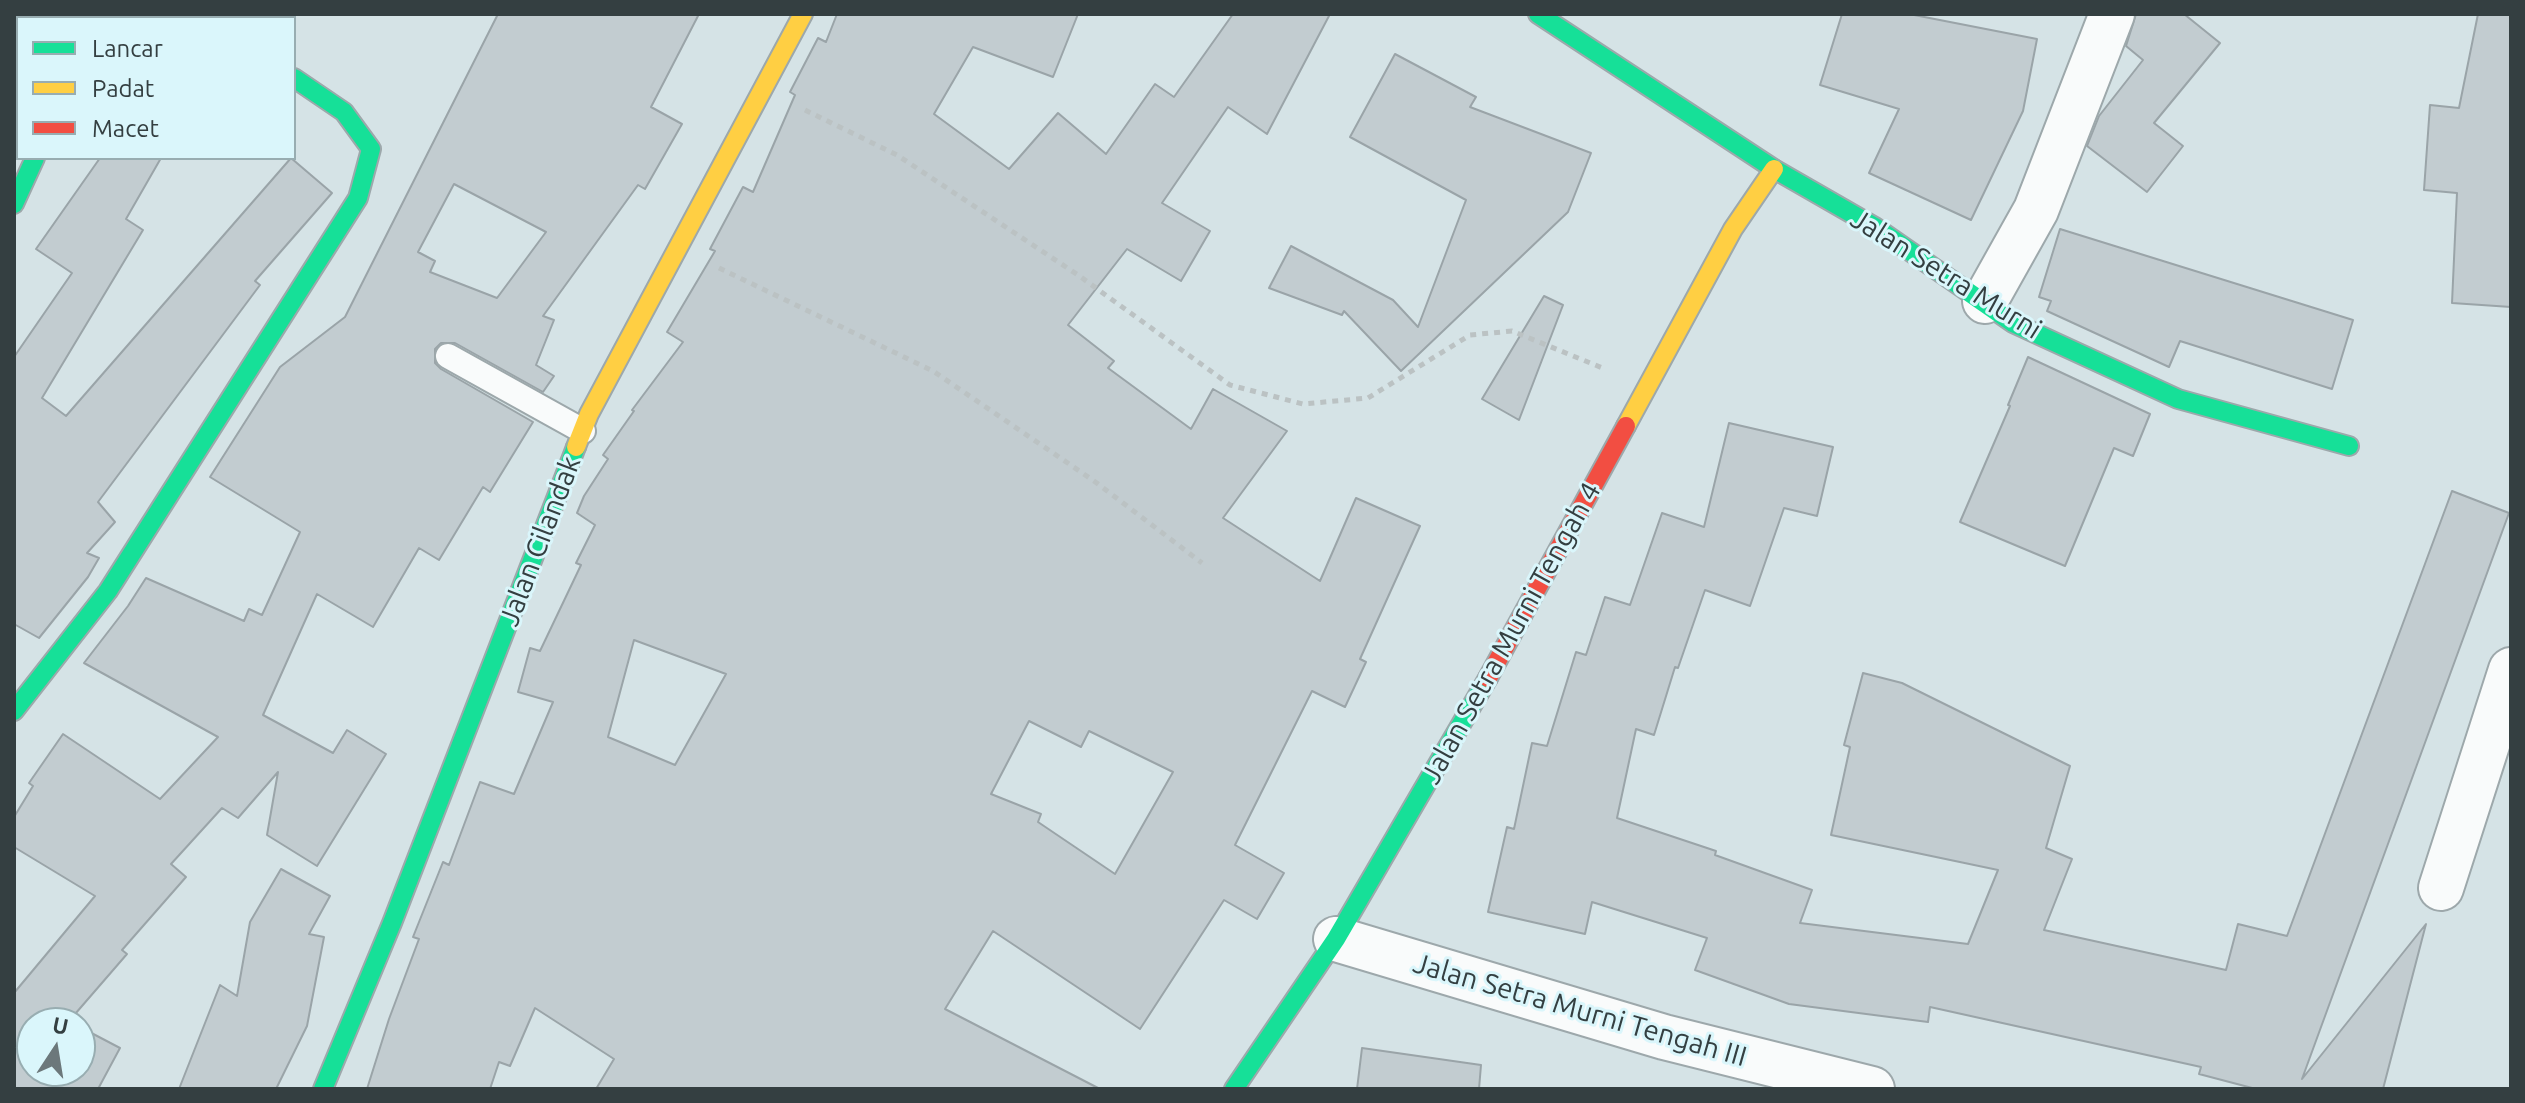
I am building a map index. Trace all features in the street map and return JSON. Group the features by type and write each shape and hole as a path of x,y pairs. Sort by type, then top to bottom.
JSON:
{"street":[{"name":"Jalan Cilandak","path":"323,1089 397,910 589,414 803,14"},
{"name":"Jalan Setra Murni","path":"1538,14 1774,169 1875,227 2013,323 2178,399 2349,446"},
{"path":"1985,301 2036,210 2112,14"},
{"path":"14,711 108,591 358,198 371,149 344,112 296,79"},
{"path":"14,204 34,160"},
{"name":"Jalan Setra Murni Tengah 4","path":"1234,1089 1336,939 1495,667 1733,229 1774,169"},
{"path":"2441,888 2511,670"},
{"name":"Jalan Setra Murni Tengah III","path":"1336,939 1664,1037 1872,1089"}],"lane":[{"path":"448,356 583,431"}],"path":[{"path":"763,89 897,155 1078,275 1230,385 1303,404 1368,398 1470,335 1512,331 1646,386"},
{"path":"678,248 933,371 1094,481 1202,563"}],"building":[{"path":"498,14 699,14 651,107 682,124 645,189 638,185 543,316 554,320 536,365 554,376 543,392 455,343 441,343 435,349 435,363 441,369 533,422 490,492 483,487 439,560 419,548 373,627 317,594 263,715 333,753 347,730 386,754 317,866 267,835 278,772 238,818 222,808 171,864 186,877 122,950 127,954 81,1007 16,1007 16,1087 96,1087 96,1035 120,1048 98,1089 14,1089 14,993 95,896 14,847 14,817 33,786 29,783 63,734 160,799 218,737 84,663 146,578 244,621 249,609 262,615 300,532 210,477 280,367 345,317","holes":["454,184 546,232 497,298 430,272 435,261 418,252"]},
{"path":"837,14 1078,14 1053,77 973,47 934,114 1009,169 1058,113 1106,154 1155,84 1174,97 1233,14 1330,14 1267,134 1228,107 1162,203 1210,231 1181,281 1127,249 1068,325 1114,361 1108,368 1191,429 1213,389 1287,431 1223,518 1320,581 1356,498 1420,526 1360,659 1366,662 1345,707 1312,691 1235,845 1284,873 1257,919 1224,900 1140,1029 993,931 945,1009 1100,1089 596,1089 614,1059 535,1008 510,1066 499,1062 490,1089 367,1089 419,939 413,937 443,862 449,865 480,782 514,794 553,702 518,692 530,648 540,651 581,565 576,563 595,525 577,513 584,496 608,459 603,455 683,342 667,332 715,251 710,249 743,187 753,192 795,95 790,92 818,38 826,42","holes":["634,640 726,674 675,765 608,737","1029,721 1081,747 1089,731 1173,772 1115,874 1038,822 1041,814 991,794"]},
{"path":"1842,14 1909,14 2037,39 2023,111 1971,220 1869,173 1899,109 1820,85"},
{"path":"2136,14 2184,14 2220,43 2154,123 2183,146 2147,192 2087,146 2099,116 2143,60 2126,46"},
{"path":"2478,14 2511,14 2511,307 2452,303 2457,193 2424,190 2430,105 2459,108"},
{"path":"1395,54 1476,97 1470,107 1591,153 1568,212 1401,371 1344,311 1342,315 1269,288 1291,246 1393,300 1418,327 1466,200 1350,137"},
{"path":"99,160 160,160 126,219 143,230 42,398 66,416 289,160 293,160 332,193 255,281 260,285 98,502 115,522 87,553 99,558 88,577 39,638 14,624 14,357 72,273 36,249"},
{"path":"2060,229 2353,320 2332,389 2180,341 2169,367 2047,311 2051,301 2039,297"},
{"path":"1544,296 1563,305 1519,420 1482,399"},
{"path":"2028,357 2150,414 2133,456 2114,448 2065,566 1960,522"},
{"path":"1729,423 1833,447 1817,516 1784,508 1750,606 1705,590 1678,668 1675,667 1654,735 1636,729 1617,818 1716,851 1715,855 1812,890 1800,923 1968,944 1998,870 1831,835 1850,747 1844,745 1863,673 1902,683 2070,766 2046,848 2072,859 2044,930 2226,970 2238,924 2287,936 2452,491 2509,513 2302,1079 2426,924 2383,1089 2256,1089 2199,1074 2201,1067 1930,1007 1928,1022 1789,1004 1695,970 1707,938 1592,902 1585,934 1488,912 1507,827 1514,829 1532,743 1547,746 1576,652 1586,655 1605,597 1630,605 1662,513 1704,527"},
{"path":"281,869 330,896 309,934 324,937 307,1026 276,1089 179,1089 220,985 237,996 250,922"},
{"path":"1362,1048 1481,1065 1479,1089 1357,1089"}],"traffic: fast":[{"path":"1538,14 1774,169 1875,227 2013,323 2178,399 2349,446"},
{"path":"14,711 108,591 358,198 371,149 344,112 296,79"},
{"path":"14,204 34,160"},
{"path":"323,1089 392,923 576,447"},
{"path":"1234,1089 1336,939 1488,678"}],"traffic: slow":[{"path":"576,447 589,414 803,14"},
{"path":"1626,426 1733,229 1774,169"}],"traffic: jam":[{"path":"1488,678 1626,426"}]}
